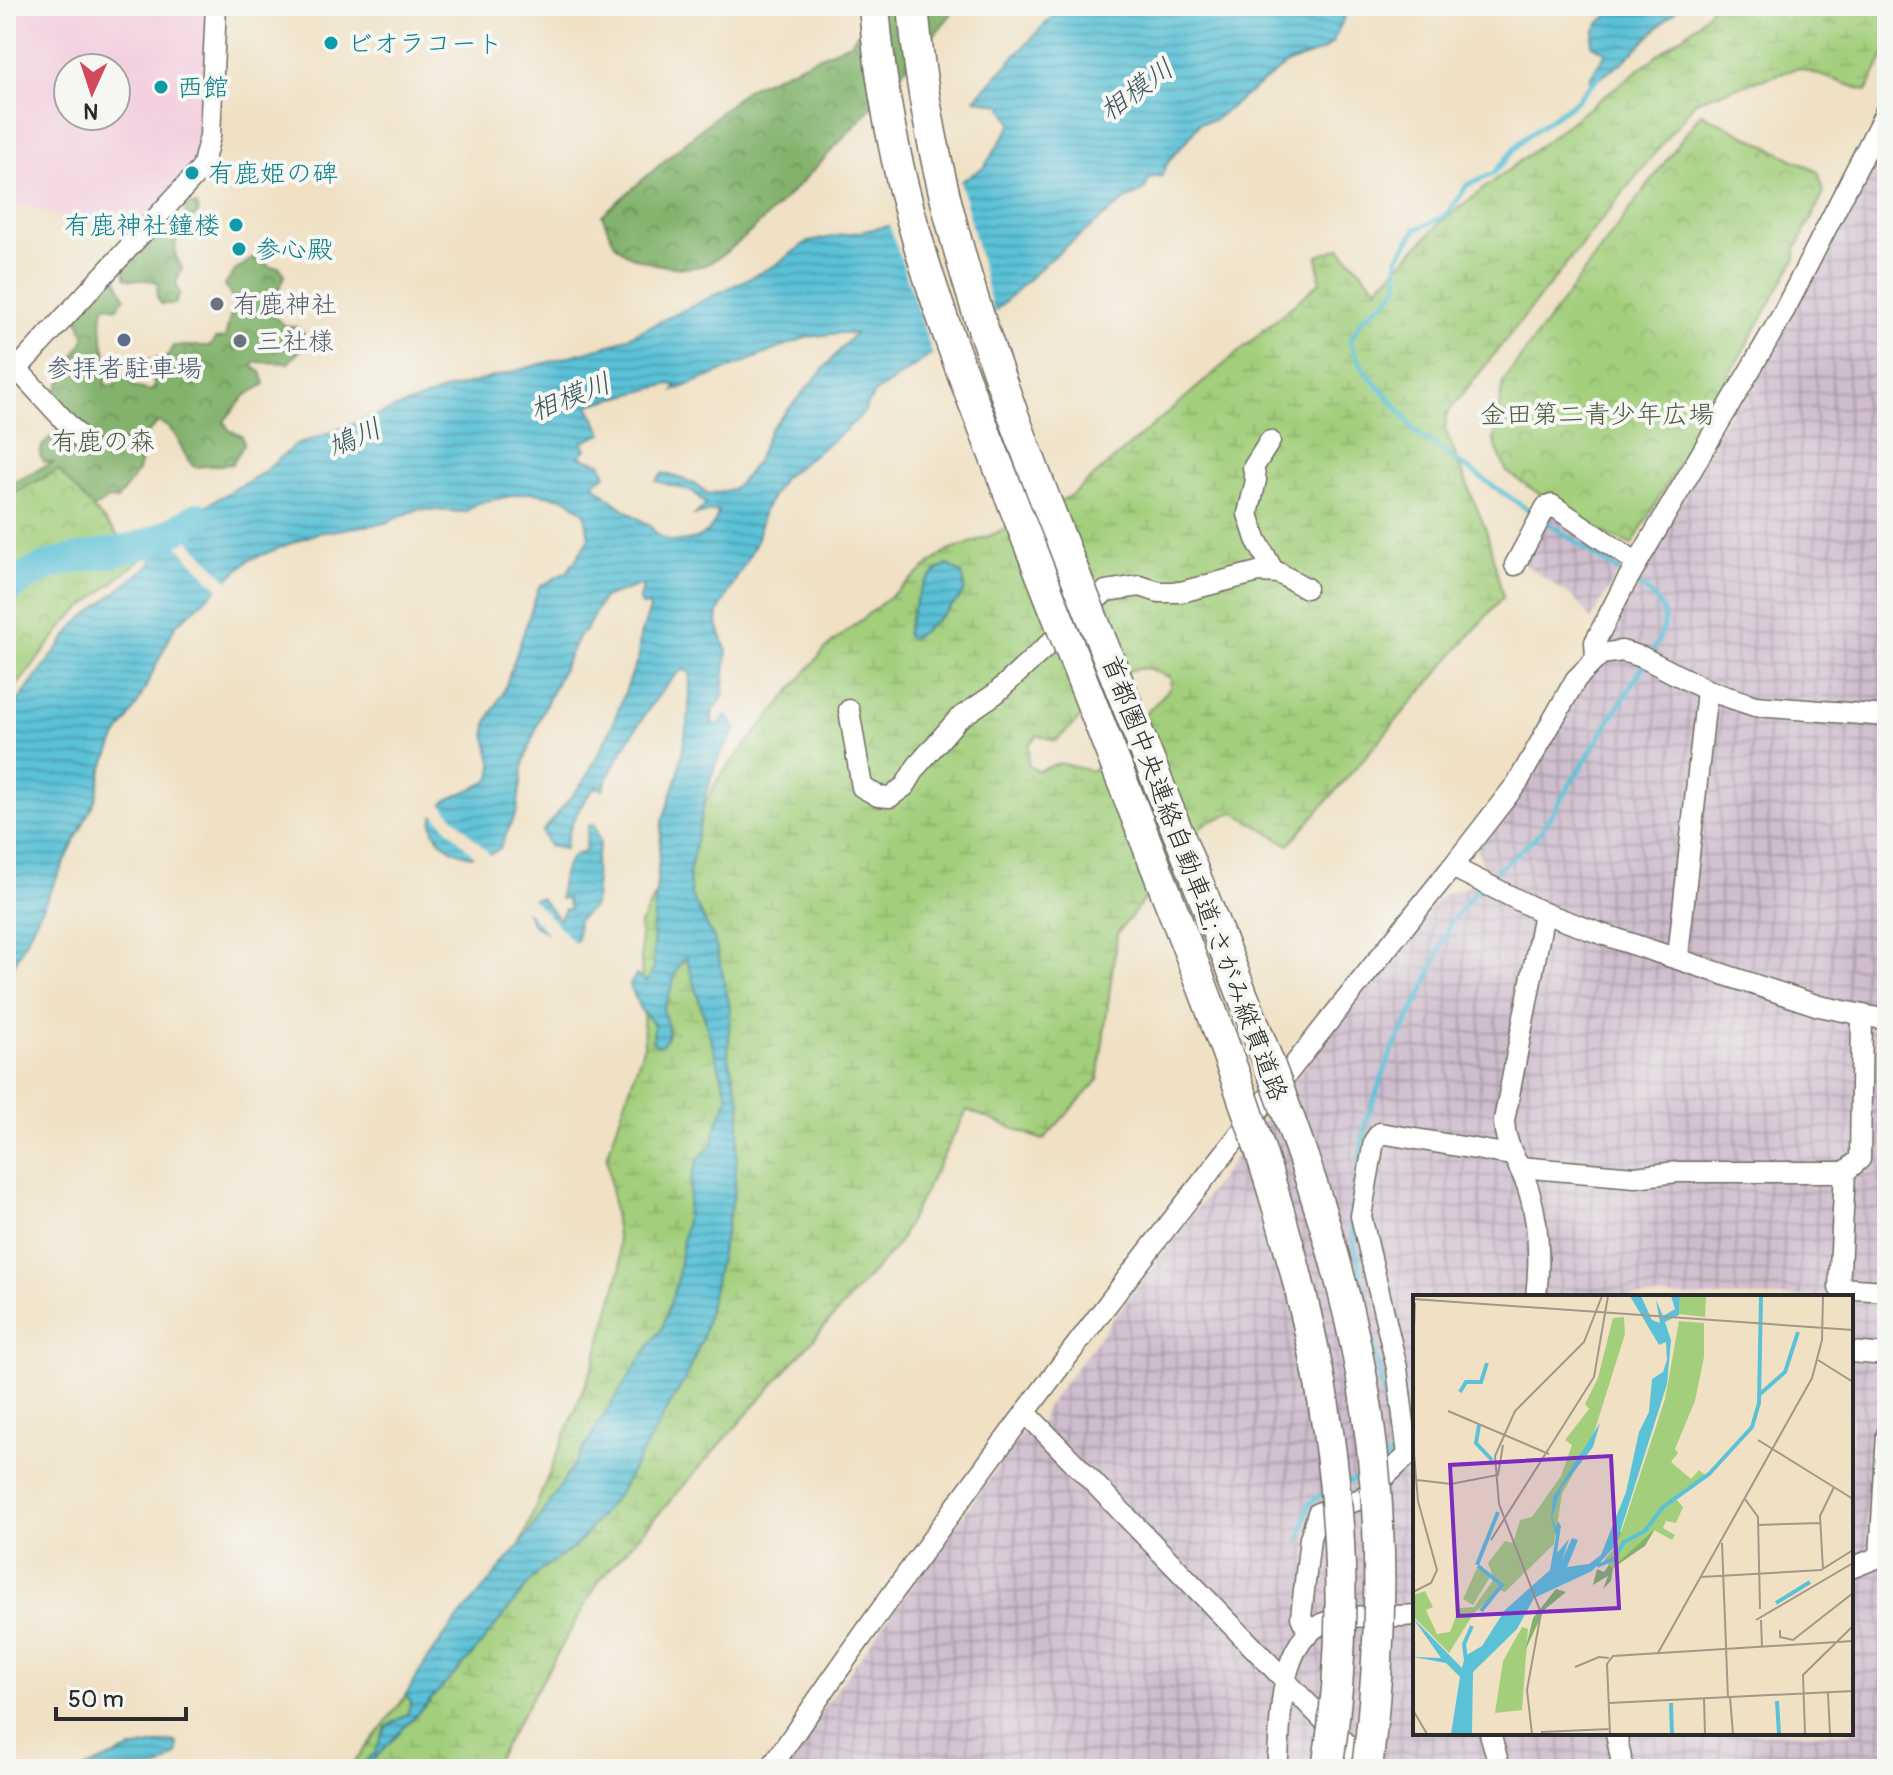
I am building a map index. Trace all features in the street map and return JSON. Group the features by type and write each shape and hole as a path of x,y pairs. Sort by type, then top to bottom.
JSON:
{"highway":[{"name":"首都圏中央連絡自動車道;さがみ縦貫道路","path":"874,6 893,153 931,292 1224,1037 1286,1227 1322,1383 1339,1531 1338,1686 1327,1769"},
{"name":"首都圏中央連絡自動車道;さがみ縦貫道路","path":"913,6 925,109 939,177 994,365 1260,1039 1322,1214 1343,1292 1361,1374 1379,1525 1381,1608 1369,1769"}],"street":[{"path":"87,445 10,369 202,168 210,136 216,6"},
{"path":"1596,658 1595,642 1637,563 1781,317 1887,109"},
{"path":"1270,441 1253,468 1256,480 1248,514 1256,539 1273,570 1306,588"},
{"path":"1515,565 1546,507 1552,505 1637,563"},
{"path":"849,710 862,787 878,796 890,797 905,786 917,766 958,719 995,694 1106,591 1140,586 1159,592 1181,592 1258,572 1279,573"},
{"path":"770,1769 891,1592 1217,1160 1460,871 1518,782 1576,679 1596,658 1622,651 1707,690 1755,706 1887,716"},
{"path":"1678,956 1707,690"},
{"path":"1460,871 1544,913 1819,1006 1887,1020"},
{"path":"1536,1295 1539,1266 1529,1192 1505,1142 1504,1121 1544,913"},
{"path":"1309,1634 1301,1617 1310,1538 1318,1513 1361,1499 1408,1455 1397,1368 1361,1216 1374,1141 1380,1133 1515,1161 1635,1177 1677,1172 1845,1172 1860,1159 1862,1015"},
{"path":"1845,1172 1834,1293 1887,1291"},
{"path":"1853,1352 1887,1355"},
{"path":"1027,1414 1369,1769"},
{"path":"1853,1567 1884,1555 1887,1434"},
{"path":"1277,1769 1286,1684 1295,1650 1309,1634 1328,1621 1413,1615"},
{"path":"1491,1735 1500,1769"},
{"path":"1616,1735 1623,1769"}],"shaded area":[{"path":"6,6 207,6 204,147 196,163 129,235 6,201"},
{"path":"1887,121 1887,1769 779,1769 1024,1431 1034,1432 1043,1419 1044,1410 1295,1079 1442,895 1465,888 1485,874 1478,847 1601,648"},
{"path":"1549,511 1625,561 1591,620 1574,598 1523,563"}],"green space":[{"path":"879,6 958,6 832,150 754,228 723,254 701,266 647,262 616,245 602,215 747,89 850,43"},
{"path":"1712,6 1887,6 1887,49 1867,91 1798,68 1697,100 1446,415 1445,429 1487,533 1503,597 1289,845 1234,812 1204,824 1117,934 1098,1080 1043,1140 967,1110 897,1245 599,1581 491,1769 349,1769 402,1701 497,1602 595,1361 621,1267 607,1157 644,1045 640,924 718,779 825,649 944,553 994,534 1072,495 1320,282 1318,256 1340,248 1377,288 1442,221 1699,23","holes":["1147,668 1171,678 1170,688 1092,771 1059,763 1038,771 1028,765 1029,744 1038,735 1056,741 1130,670"]},
{"name":"金田第二青少年広場","path":"1701,113 1818,172 1824,193 1796,249 1796,258 1632,545 1589,527 1507,472 1494,442 1503,382"},
{"path":"190,204 197,205 199,212 176,236 175,254 182,268 176,283 180,294 175,304 161,304 157,297 158,283 126,278 123,268 168,220 186,217 185,208"},
{"name":"有鹿の森","path":"256,256 270,267 279,267 285,274 270,313 284,325 298,328 304,334 304,346 288,363 255,362 253,367 261,372 265,384 245,396 224,421 229,430 242,436 244,444 232,464 194,467 176,436 158,422 147,434 138,471 117,500 108,499 6,564 6,485 54,462 44,462 40,455 42,446 66,422 53,399 85,338 76,312 109,278 117,279 125,297 117,308 106,305 101,320 108,369 105,385 112,386 125,376 135,387 149,391 155,388 148,360 167,357 173,346 210,346 215,339 225,338 234,302 225,285 235,271"},
{"path":"58,470 140,560 68,620 6,700 6,498"}],"water":[{"name":"相模川","path":"1062,6 1350,6 1332,43 1322,51 1288,63 1214,120 1199,123 1162,176 1150,178 1144,190 1124,201 1049,260 996,310 874,394 862,415 783,478 764,510 756,543 718,612 717,624 727,652 723,697 712,713 712,725 718,726 726,715 736,728 716,763 706,794 689,874 691,895 714,939 722,971 730,1008 728,1057 741,1103 734,1194 703,1337 684,1381 619,1493 575,1547 538,1572 470,1658 365,1769 341,1769 365,1762 375,1753 386,1727 407,1714 411,1702 406,1696 430,1655 546,1509 662,1328 677,1282 692,1176 698,1160 714,1142 715,1130 728,1097 686,957 678,969 663,1009 668,1034 660,1046 653,1043 654,1024 640,1009 630,985 636,975 647,982 654,968 653,928 662,822 678,775 689,714 690,672 683,670 650,707 626,744 603,790 596,787 580,808 565,849 549,846 542,832 584,781 610,731 638,658 640,636 650,609 649,605 643,606 639,601 643,587 640,585 603,598 585,631 579,635 544,708 524,761 517,811 500,848 489,854 463,854 441,841 434,831 433,821 442,804 491,779 493,766 486,737 487,722 504,691 539,587 568,571 589,539 585,513 567,499 530,492 478,503 465,512 418,509 385,523 317,533 249,560 175,626 137,705 115,740 102,770 96,798 6,981 6,717 77,623 150,565 157,545 179,521 264,472 294,446 446,390 614,344 774,266 807,242 889,226 984,167 1012,124 1002,105 975,99","holes":["855,333 770,430 757,460 733,489 709,494 694,483 663,473 656,481 694,492 706,505 695,515 718,510 712,527 697,538 678,541 658,535 648,524 596,487 594,482 606,475 601,463 579,457 586,449 582,442 603,434 589,407 592,404 670,384 677,386 674,391 807,337"]},
{"path":"1629,6 1680,6 1623,62 1590,85 1591,76 1606,52 1592,45 1595,31 1609,15"},
{"path":"948,565 962,574 963,593 938,619 909,639 906,635 919,594 930,577"},
{"path":"594,824 600,843 595,864 596,895 593,907 578,920 577,940 570,943 534,926 526,911 534,899 541,898 559,920 565,909 570,909 566,898 560,899 562,878 572,858 585,852 588,826"},
{"path":"172,1741 177,1743 178,1754 157,1769 84,1769 131,1749"}],"pier":[{"path":"960,180 994,316 934,359 888,221"},
{"path":"172,522 229,582 220,590 164,532"},
{"path":"439,801 492,857 478,860 431,811"},
{"path":"531,897 576,945 570,947 555,941 524,908"}],"waterway":[{"path":"1537,516 1415,432 1362,366 1350,341 1362,319 1390,297 1398,286 1398,258 1416,229 1447,213 1467,185 1493,174 1524,138 1576,101 1601,74"},
{"name":"鳩川","path":"6,592 21,580 51,565 140,545 198,517"},
{"path":"1545,521 1623,574"},
{"path":"1637,583 1656,601 1664,617 1661,634 1649,657"},
{"path":"1488,879 1540,833 1644,665"},
{"path":"1386,1463 1393,1446 1350,1219 1366,1121 1392,1051 1423,991 1451,922 1478,888"},
{"path":"1343,1484 1363,1476"},
{"path":"1300,1539 1309,1504 1323,1493"},
{"path":"1340,1755 1353,1769"}],"place":[{"name":"ビオラコート","path":"331,43"},
{"name":"西館","path":"161,87"},
{"name":"有鹿姫の碑","path":"192,173"},
{"name":"有鹿神社鐘楼","path":"236,225"},
{"name":"参心殿","path":"239,249"},
{"name":"有鹿神社","path":"217,304"},
{"name":"参拝者駐車場","path":"124,340"},
{"name":"三社様","path":"240,341"}]}
